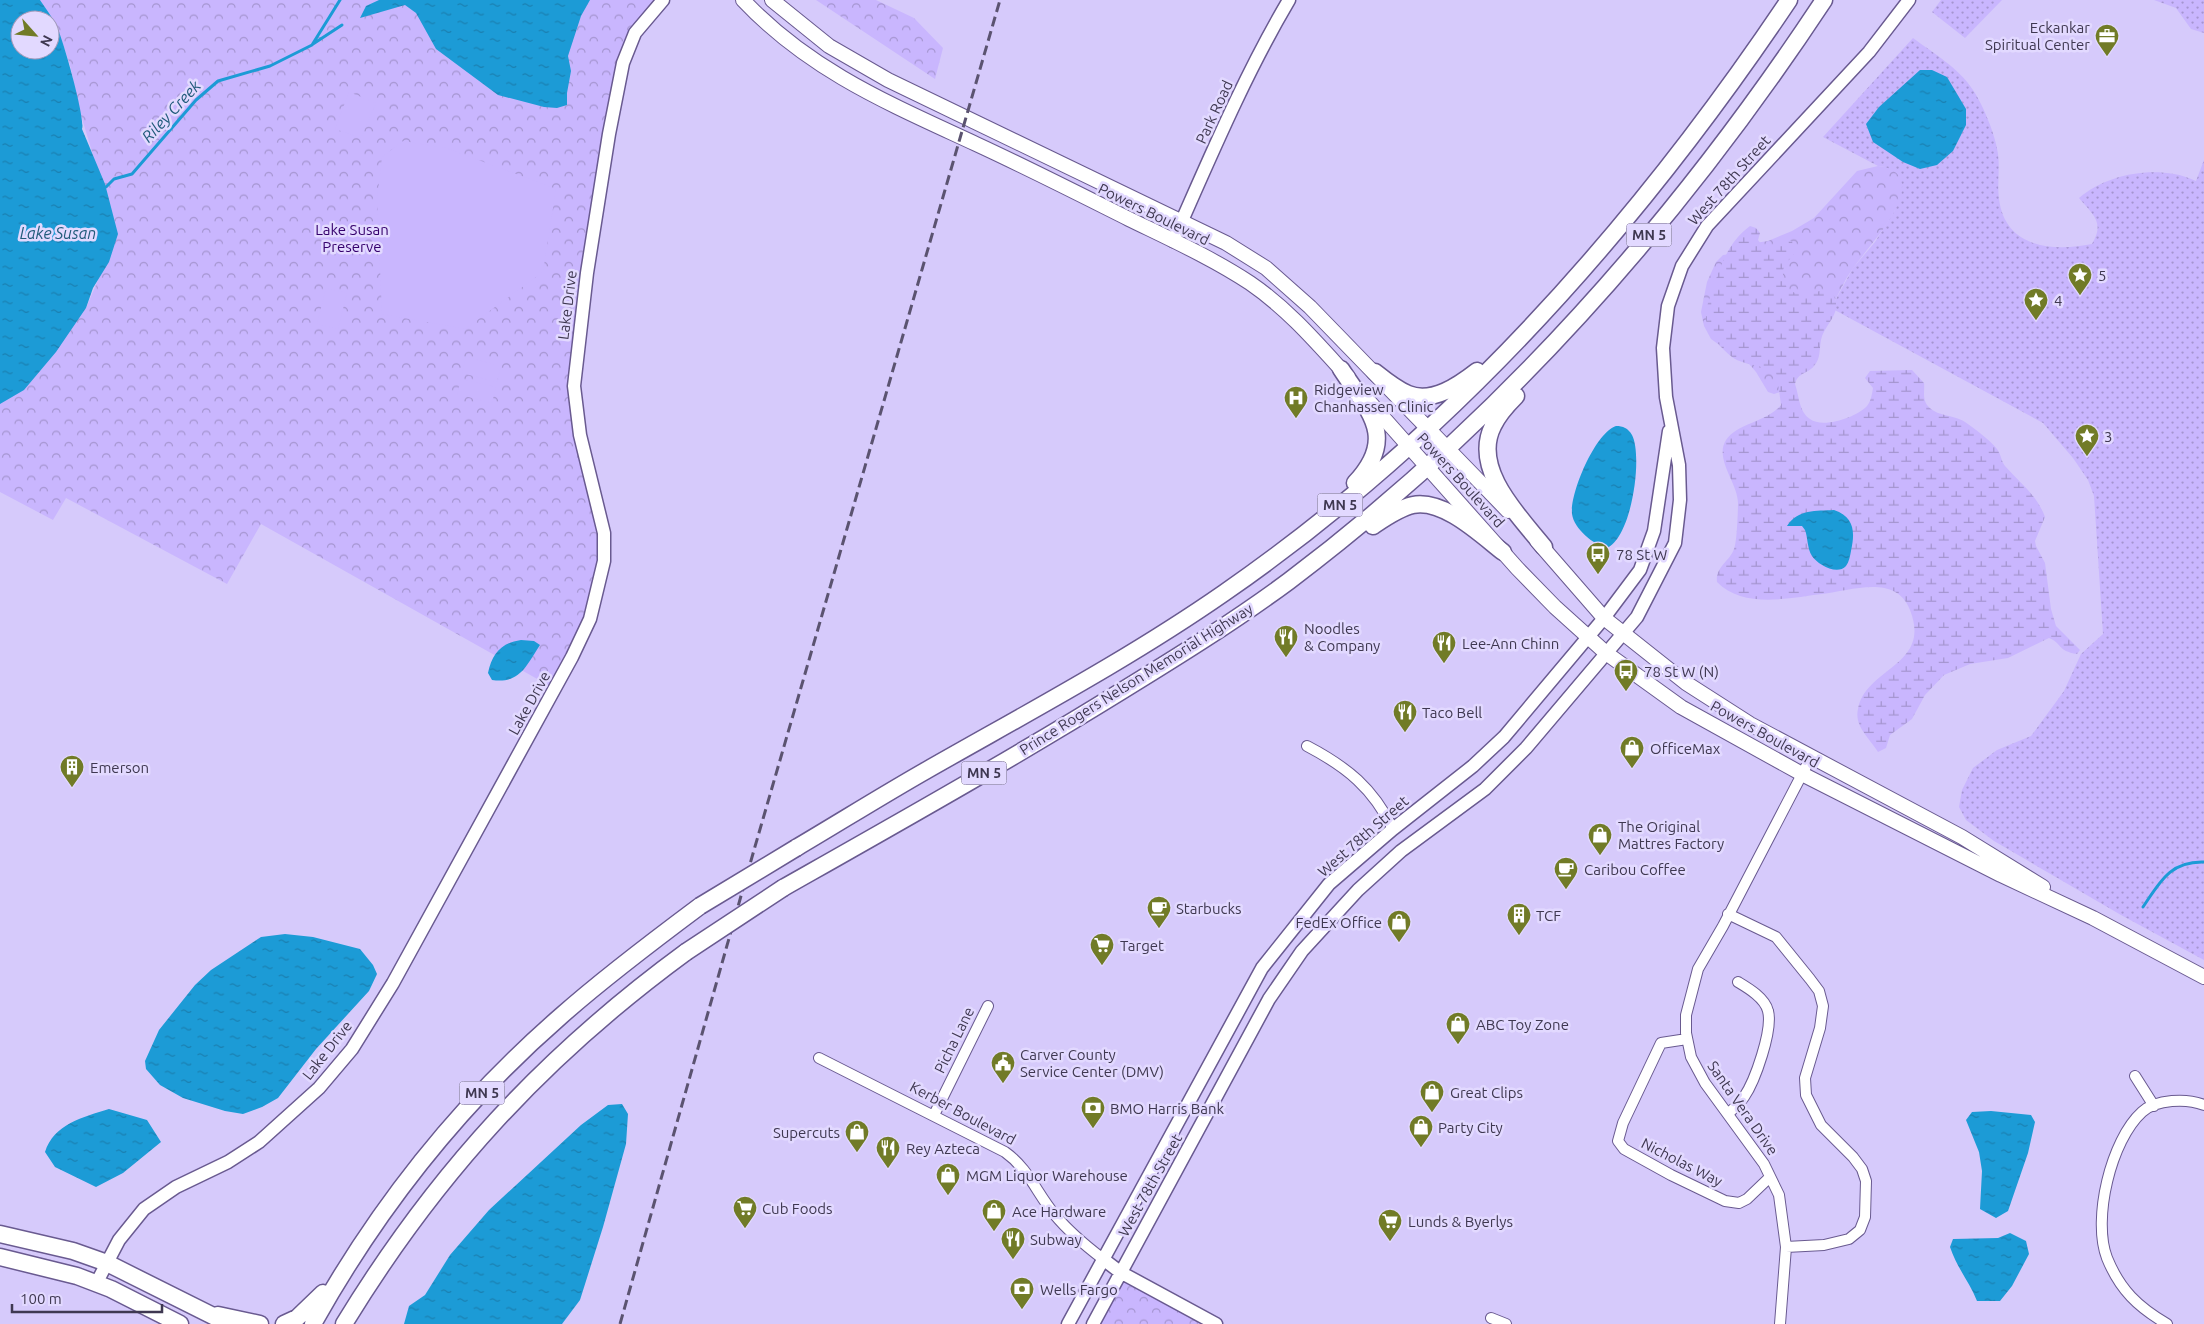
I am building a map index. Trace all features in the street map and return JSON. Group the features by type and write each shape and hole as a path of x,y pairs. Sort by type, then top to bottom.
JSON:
{"main road":[{"name":"Powers Boulevard","path":"743,0 783,38 832,74 883,101 987,149 1210,259 1255,287 1285,310 1341,369 1503,552 1555,607 1606,653 1681,707 1802,774 2001,876 2093,918 2204,977"},
{"name":"Powers Boulevard","path":"772,0 830,46 888,80 1226,244 1266,268 1310,307 1375,372 1544,547 1604,618 1623,634 1710,700 1811,757 1962,837 2093,918"},
{"name":"Prince Rogers Nelson Memorial Highway","path":"313,1324 345,1269 418,1168 455,1123 511,1063 597,984 700,906 1156,638 1269,560 1357,491 1409,446 1489,372 1582,271 1676,157 1744,66 1789,0"},
{"name":"Prince Rogers Nelson Memorial Highway","path":"344,1324 418,1214 453,1169 516,1098 594,1025 686,952 783,888 1084,714 1199,643 1287,582 1386,504 1428,468 1545,353 1629,260 1740,120 1824,0"},
{"path":"1544,547 1499,487 1488,459 1489,436 1492,427 1505,408 1590,312 1629,260"},
{"path":"1375,372 1400,390 1414,396 1428,396 1455,386 1479,370 1499,352 1582,271"},
{"path":"1269,560 1353,485 1369,467 1377,451 1376,431 1371,416 1341,369"},
{"path":"1287,582 1388,516 1414,505 1431,506 1456,517 1503,552"},
{"path":"0,1234 73,1251 107,1263 229,1324"},
{"path":"0,1257 33,1264 96,1284 180,1324"},
{"path":"284,1324 306,1311 345,1269"},
{"path":"354,1324 359,1307 372,1280"},
{"path":"203,1311 260,1324"}],"street":[{"name":"Lake Drive","path":"96,1284 120,1240 144,1209 176,1187 228,1162 259,1142 318,1088 352,1049 393,983 572,657 590,619 604,561 604,533 580,435 576,409 574,386 582,315 609,134 622,64 635,33 663,0"},
{"name":"Park Road","path":"1173,241 1272,29 1289,0"},
{"name":"West 78th Street","path":"1093,1324 1269,999 1302,951 1358,890 1401,851 1485,789 1526,748 1637,617 1675,544 1680,500 1679,465 1670,422 1663,372 1664,326 1674,286 1690,251 1720,211 1869,52 1909,0"},
{"name":"West 78th Street","path":"1068,1324 1262,968 1329,884 1392,829 1473,766 1504,737 1588,638 1640,570 1654,531 1670,422"},
{"path":"1307,746 1349,772 1368,788 1383,809 1392,829"},
{"name":"Santa Vera Drive","path":"1780,1324 1786,1247 1778,1195 1764,1164 1704,1083 1691,1058 1687,1039 1686,1015 1698,969 1811,757"},
{"path":"1728,914 1776,938 1819,991 1824,1006 1820,1028 1805,1078 1806,1095 1821,1125 1853,1157 1862,1169 1866,1181 1865,1217 1860,1230 1849,1239 1824,1245 1786,1247"},
{"path":"1728,1114 1744,1098 1755,1075 1768,1029 1768,1010 1760,998 1738,982"},
{"name":"Picha Lane","path":"934,1114 988,1006"},
{"name":"Nicholas Way","path":"1687,1039 1661,1043 1623,1123 1618,1140 1624,1149 1671,1175 1725,1201 1739,1203 1747,1199 1770,1177"},
{"name":"Kerber Boulevard","path":"819,1058 934,1114 999,1148 1017,1160 1028,1173 1054,1214 1086,1246 1120,1272 1216,1324"},
{"path":"2135,1076 2154,1106"},
{"path":"2167,1324 2142,1310 2120,1284 2106,1256 2101,1223 2104,1198 2109,1171 2134,1121 2143,1110 2180,1100 2204,1104"},
{"path":"1491,1318 1506,1324"}],"green space":[{"name":"Lake Susan Preserve","path":"40,0 663,0 623,63 574,386 604,533 590,619 555,689 261,524 227,584 66,498 53,520 0,492 0,403 86,308 98,280 93,155 80,112 70,65 60,36 60,10 46,10"},
{"path":"816,0 876,0 914,18 943,48 935,79"},
{"path":"1941,0 2002,0 1965,38 1932,12"},
{"path":"2154,0 2204,0 2204,33 2191,29 2176,8"},
{"path":"1913,38 1961,75 1977,96 1985,112 1997,147 1999,160 1998,193 2003,215 2011,228 2021,237 2033,243 2062,247 2092,244 2097,230 2096,219 2079,198 2099,185 2136,173 2162,172 2196,181 2204,160 2204,960 2121,915 1994,841 1966,820 1959,807 1962,790 1973,768 1997,750 2031,736 2064,691 2081,654 2103,634 2094,496 2088,480 2073,458 2043,423 1831,308 1853,268 1875,242 1895,210 1885,167 1878,166 1823,137"},
{"path":"349,92 376,103 361,138 335,129"},
{"path":"403,141 446,148 556,189 543,272 465,329 382,314 377,200 382,157"},
{"path":"1878,166 1890,169 1901,180 1901,195 1897,206 1883,230 1850,273 1780,392 1774,394 1768,392 1756,372 1744,358 1727,346 1718,344 1711,339 1704,326 1701,312 1707,282 1716,262 1723,255 1738,253 1755,243 1768,241 1792,231 1814,218 1857,171"},
{"path":"1750,226 1756,228 1760,233 1758,240 1761,244 1768,247 1783,241 1791,241 1797,248 1783,269 1785,283 1789,289 1800,294 1830,290 1835,298 1835,311 1823,334 1818,360 1812,369 1798,377 1795,384 1801,408 1806,416 1816,422 1823,423 1848,418 1862,410 1869,402 1873,388 1865,378 1870,371 1912,370 1924,383 1924,397 1927,405 1935,412 1960,419 1994,445 2005,466 2028,490 2042,509 2045,517 2035,541 2045,563 2051,609 2056,626 2080,650 2077,654 2071,653 2049,638 2008,658 1970,664 1944,675 1925,695 1912,719 1890,735 1886,748 1878,752 1860,726 1857,715 1863,695 1905,655 1912,643 1914,629 1910,610 1903,599 1894,591 1871,587 1781,599 1753,599 1740,596 1717,582 1720,568 1734,549 1738,519 1737,495 1725,463 1723,447 1731,434 1775,411 1781,405 1777,375 1772,371 1732,357 1719,345 1707,326 1706,313 1718,273 1730,247 1742,232"},
{"path":"326,288 347,293 338,329 317,324"},
{"path":"466,357 501,366 497,382 462,373"},
{"path":"461,379 496,387 492,403 457,394"},
{"path":"1120,1272 1216,1324 1092,1324"}],"water":[{"name":"Lake Susan","path":"0,0 40,0 47,10 10,10 10,60 60,60 60,34 81,111 82,129 105,184 118,234 109,262 93,288 86,308 56,352 24,390 0,404"},
{"path":"379,0 590,0 581,16 568,56 571,71 567,105 557,108 544,107 498,95 436,49 416,13 405,5 360,18 366,6"},
{"path":"1920,70 1932,70 1947,77 1966,109 1966,125 1953,151 1937,165 1920,169 1903,162 1873,142 1866,124 1879,107"},
{"path":"1616,426 1625,428 1632,435 1635,445 1636,477 1629,513 1623,529 1616,541 1607,548 1585,536 1576,525 1572,514 1572,504 1585,465 1592,451 1608,431"},
{"path":"1834,510 1850,521 1853,532 1848,563 1838,570 1827,568 1810,553 1805,530 1802,526 1787,526 1796,516 1814,511"},
{"path":"521,640 534,641 540,645 526,666 516,676 502,681 492,680 488,673 495,655 508,644"},
{"path":"285,934 313,937 360,949 373,965 377,974 369,991 316,1049 278,1098 262,1107 243,1114 225,1111 183,1098 160,1085 146,1069 145,1061 159,1030 195,985 211,970 261,937"},
{"path":"622,1104 628,1114 626,1144 580,1300 562,1324 404,1324 409,1306 425,1295 450,1255 489,1210 581,1125 608,1105"},
{"path":"109,1109 147,1120 161,1142 123,1173 96,1187 55,1167 45,1152 49,1142 55,1135 71,1123"},
{"path":"1991,1111 2031,1115 2035,1122 2028,1153 2008,1211 1996,1218 1980,1209 1982,1171 1979,1152 1966,1120 1972,1112"},
{"path":"2010,1233 2026,1241 2029,1254 2012,1286 2000,1301 1977,1301 1953,1255 1950,1247 1953,1239 1998,1238"}],"waterway":[{"name":"Riley Creek","path":"103,187 106,187 114,179 132,174 196,100 218,81 270,66 312,45 340,0"},
{"path":"313,44 342,25"},
{"path":"2143,907 2161,882 2174,869 2183,865 2204,862"}],"railway":[{"path":"620,1324 754,850 1000,0"}],"place":[{"name":"Eckankar Spiritual Center","path":"2107,57"},
{"name":"5","path":"2080,296"},
{"name":"4","path":"2036,321"},
{"name":"Ridgeview Chanhassen Clinic","path":"1296,419"},
{"name":"3","path":"2087,457"},
{"name":"78 St W","path":"1598,575"},
{"name":"Noodles & Company","path":"1286,658"},
{"name":"Lee-Ann Chinn","path":"1444,664"},
{"name":"78 St W (N)","path":"1626,692"},
{"name":"Taco Bell","path":"1405,733"},
{"name":"OfficeMax","path":"1632,769"},
{"name":"Emerson","path":"72,788"},
{"name":"The Original Mattres Factory","path":"1600,856"},
{"name":"Caribou Coffee","path":"1566,890"},
{"name":"Starbucks","path":"1159,929"},
{"name":"TCF","path":"1519,936"},
{"name":"FedEx Office","path":"1399,943"},
{"name":"Target","path":"1102,966"},
{"name":"ABC Toy Zone","path":"1458,1045"},
{"name":"Carver County Service Center (DMV)","path":"1003,1084"},
{"name":"Great Clips","path":"1432,1113"},
{"name":"BMO Harris Bank","path":"1093,1129"},
{"name":"Party City","path":"1421,1148"},
{"name":"Supercuts","path":"857,1153"},
{"name":"Rey Azteca","path":"888,1169"},
{"name":"MGM Liquor Warehouse","path":"948,1196"},
{"name":"Cub Foods","path":"745,1229"},
{"name":"Ace Hardware","path":"994,1232"},
{"name":"Lunds & Byerlys","path":"1390,1242"},
{"name":"Subway","path":"1013,1260"},
{"name":"Wells Fargo","path":"1022,1310"}]}
